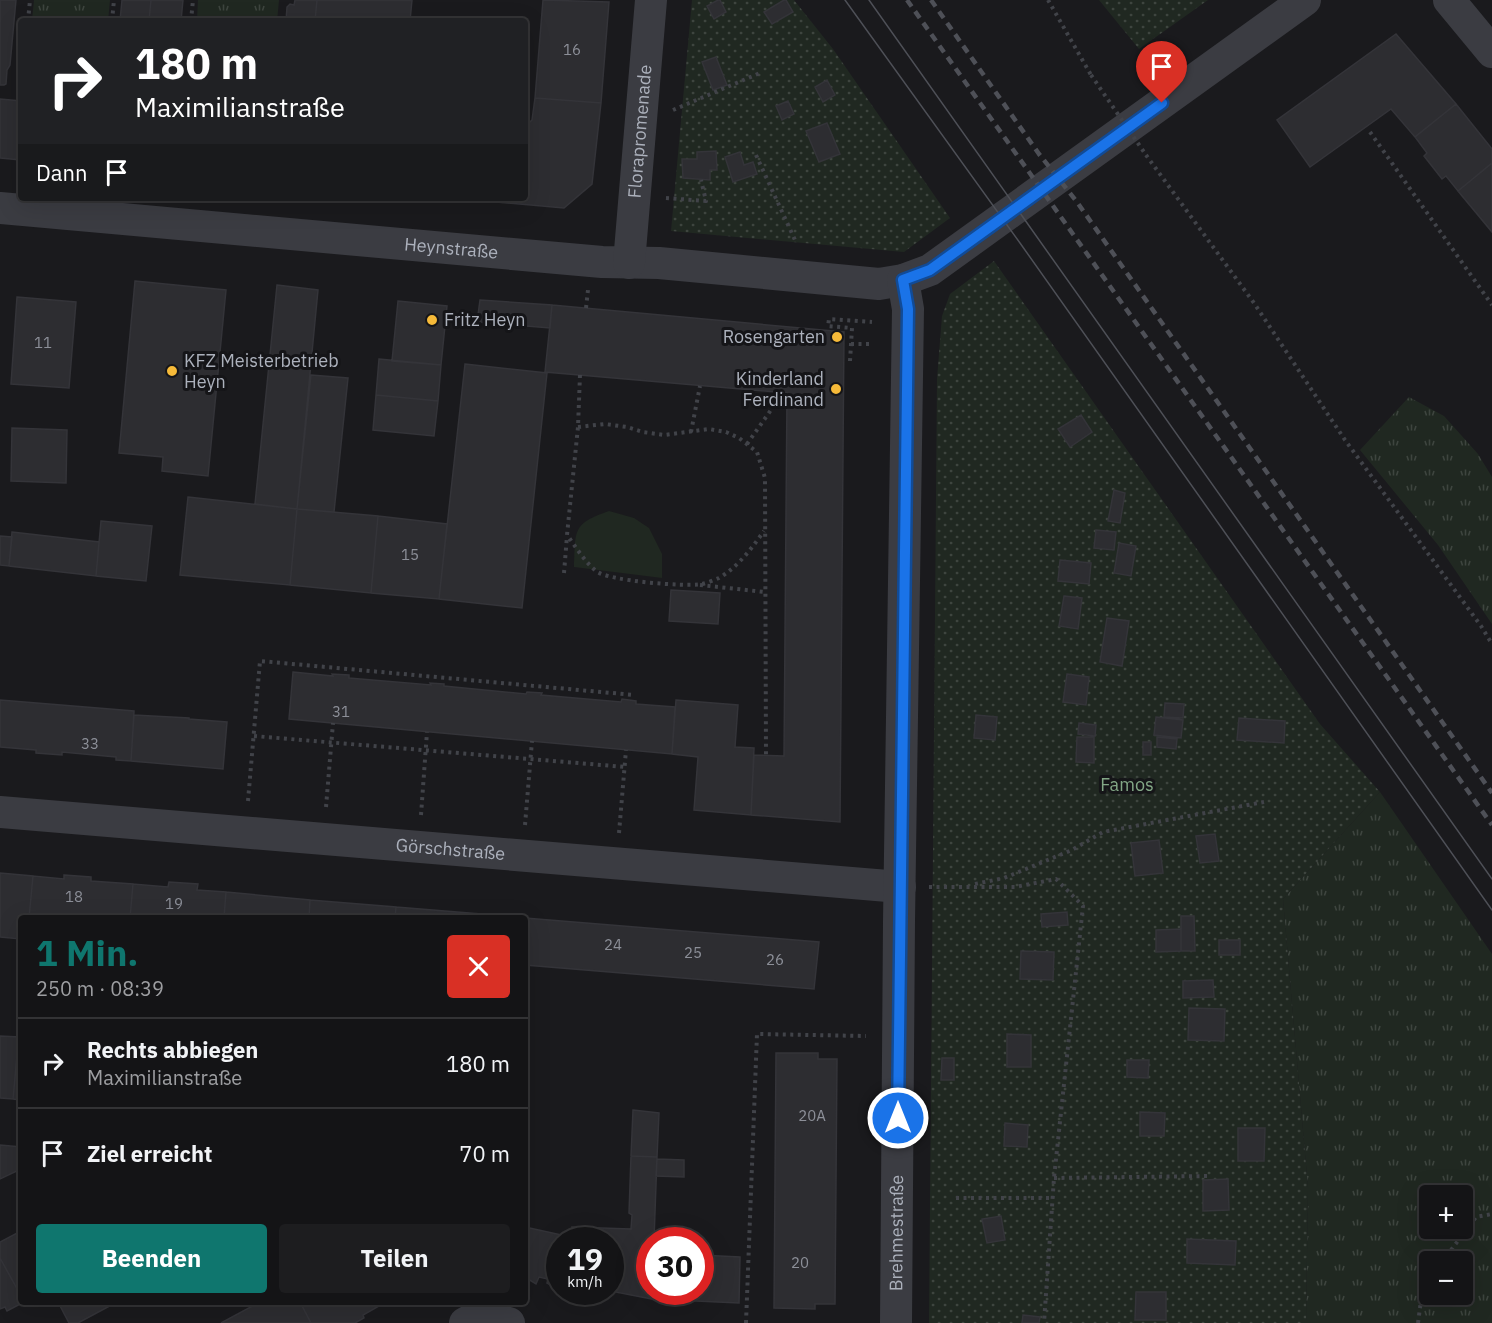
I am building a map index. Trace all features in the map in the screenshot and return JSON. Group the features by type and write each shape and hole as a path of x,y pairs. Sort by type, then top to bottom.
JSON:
{"street":[{"name":"Florapromenade","path":"629,263 651,0"},
{"name":"Heynstraße","path":"0,208 557,258 702,267 879,284 903,280 930,270 1305,0"},
{"path":"1449,0 1492,52"},
{"name":"Brehmestraße","path":"896,1323 914,887 908,309 903,280"},
{"name":"Görschstraße","path":"0,812 914,887"},
{"path":"465,1323 478,1316 508,1323"}],"path":[{"path":"28,18 30,0"},
{"path":"112,18 114,0"},
{"path":"191,18 194,0"},
{"path":"1048,0 1091,75 1146,155 1254,303 1345,440 1492,644"},
{"path":"673,110 760,73"},
{"path":"1370,132 1492,305"},
{"path":"756,155 795,240"},
{"path":"665,198 706,201 701,180"},
{"path":"586,308 588,290"},
{"path":"850,361 852,328 828,326 829,319 872,322"},
{"path":"851,344 872,344"},
{"path":"564,573 578,427 580,375"},
{"path":"691,432 700,386"},
{"path":"747,444 778,400"},
{"path":"578,427 605,424 664,435 709,429 726,432 758,452 765,478 766,756"},
{"path":"694,584 718,578 743,560 765,530"},
{"path":"567,535 582,557 598,573 624,579 765,592"},
{"path":"248,801 260,661 634,695"},
{"path":"326,808 333,723"},
{"path":"421,816 427,732"},
{"path":"254,736 624,767"},
{"path":"525,825 532,741"},
{"path":"619,834 626,750"},
{"path":"968,886 1004,878 1072,850 1103,832 1264,802"},
{"path":"914,887 1015,887 1056,879 1083,906 1052,1198 1044,1323"},
{"path":"746,1323 757,1034 866,1036"},
{"path":"1054,1178 1210,1176"},
{"path":"956,1198 1052,1198"},
{"path":"1450,1251 1476,1217 1492,1214"},
{"path":"1418,1323 1420,1305"}],"green space":[{"path":"34,0 110,0 108,18 32,18"},
{"path":"198,0 279,0 277,18 197,18"},
{"path":"692,0 794,0 833,49 950,218 904,252 671,231"},
{"path":"1099,0 1208,0 1139,49"},
{"name":"Famos","path":"994,261 1320,724 1380,792 1283,899 1308,1188 1306,1323 929,1323 937,379 942,316 950,294"},
{"path":"1409,397 1444,416 1478,454 1492,477 1492,624 1438,545 1360,450"},
{"path":"609,511 634,518 649,528 662,554 662,578 574,567 578,530 588,520"},
{"path":"1380,792 1492,954 1492,1323 1306,1323 1308,1188 1283,899"}],"building":[{"path":"0,0 16,0 10,65 4,85 0,85"},
{"path":"122,0 151,0 149,18 120,18"},
{"path":"151,0 183,0 181,18 149,18"},
{"path":"295,0 317,0 315,18 286,18 287,7 290,4 294,5"},
{"path":"317,0 412,0 410,18 315,18"},
{"path":"543,0 609,2 601,103 535,98"},
{"path":"718,0 726,12 714,19 707,6"},
{"path":"784,0 793,12 772,24 764,12"},
{"path":"1396,34 1456,104 1415,137 1391,109 1310,167 1277,120"},
{"path":"716,57 727,85 713,90 702,62"},
{"path":"827,80 835,95 823,102 815,87"},
{"path":"535,98 601,103 592,184 564,208 485,201 528,201 528,123 532,120"},
{"path":"0,99 18,101 18,160 0,158"},
{"path":"788,101 794,114 782,120 776,106"},
{"path":"1456,104 1492,149 1492,163 1458,191 1446,176 1442,179 1424,156 1427,153 1415,137"},
{"path":"827,123 840,154 819,162 806,131"},
{"path":"716,151 717,170 710,170 710,180 683,178 682,159 697,159 697,152"},
{"path":"740,152 744,165 753,162 757,174 733,182 725,157"},
{"path":"1492,163 1492,232 1458,191"},
{"name":"KFZ Meisterbetrieb Heyn","path":"135,281 226,290 208,476 162,471 163,457 119,453"},
{"path":"277,285 318,290 297,509 255,504"},
{"path":"17,297 76,302 69,388 11,384"},
{"path":"480,300 552,305 550,328 477,322"},
{"path":"398,301 447,306 441,365 392,361"},
{"path":"552,305 844,332 840,822 751,815 754,755 784,756 787,393 545,372"},
{"path":"379,359 441,365 438,401 376,395"},
{"path":"465,364 547,373 522,608 439,599"},
{"path":"311,375 348,378 334,512 297,509"},
{"path":"376,395 438,401 434,436 373,430"},
{"path":"1081,415 1092,432 1070,447 1058,429"},
{"path":"12,428 67,430 66,483 11,481"},
{"path":"1114,490 1125,493 1120,523 1108,521"},
{"path":"188,497 297,509 290,585 180,575"},
{"path":"297,509 378,516 371,593 290,585"},
{"path":"378,516 447,524 439,599 371,593"},
{"path":"101,521 152,526 146,581 96,576"},
{"path":"1096,530 1116,532 1114,550 1094,548"},
{"path":"12,532 99,542 96,576 9,566"},
{"path":"0,536 12,537 9,566 0,565"},
{"path":"1119,543 1136,546 1131,576 1114,573"},
{"path":"1060,560 1091,563 1089,584 1058,581"},
{"path":"671,590 720,593 718,624 669,621"},
{"path":"1064,596 1082,598 1078,629 1059,626"},
{"path":"1107,618 1129,621 1122,666 1100,662"},
{"path":"293,672 333,676 332,674 349,675 349,678 431,685 430,683 444,684 444,686 526,694 527,692 542,693 541,695 621,702 622,699 636,701 636,704 675,707 672,754 289,719"},
{"path":"1067,674 1089,677 1086,705 1063,702"},
{"path":"0,700 134,711 131,761 116,760 116,757 62,752 62,755 36,753 36,750 0,747"},
{"path":"676,700 738,705 735,747 754,748 751,815 694,810 698,757 672,754"},
{"path":"1165,703 1184,704 1183,718 1164,717"},
{"path":"134,715 227,722 223,769 131,761"},
{"path":"976,715 997,717 995,740 974,738"},
{"path":"1156,717 1183,720 1181,738 1154,735"},
{"path":"1239,718 1285,721 1284,743 1237,740"},
{"path":"1079,723 1096,725 1095,736 1078,734"},
{"path":"1077,737 1094,737 1094,763 1076,762"},
{"path":"1157,737 1177,739 1176,749 1157,747"},
{"path":"1143,742 1151,742 1151,755 1143,755"},
{"path":"1215,834 1219,861 1200,863 1196,836"},
{"path":"1159,840 1163,873 1135,876 1131,843"},
{"path":"0,873 33,876 29,915 18,915 18,939 0,937"},
{"path":"64,875 91,877 91,881 133,884 130,915 29,915 33,876 64,879"},
{"path":"169,882 198,884 197,890 226,892 224,915 130,915 133,884 168,887"},
{"path":"226,892 310,900 309,915 224,915"},
{"path":"310,900 396,907 395,915 309,915"},
{"path":"396,907 481,914 481,915 395,915"},
{"path":"1067,912 1068,925 1042,927 1041,914"},
{"path":"1181,916 1194,916 1195,951 1181,951"},
{"path":"528,918 819,942 814,989 528,965"},
{"path":"1181,929 1181,951 1156,952 1156,930"},
{"path":"1219,940 1240,940 1240,955 1219,955"},
{"path":"1021,951 1054,952 1053,980 1020,979"},
{"path":"1213,980 1214,997 1183,998 1183,981"},
{"path":"1189,1008 1225,1009 1224,1041 1188,1040"},
{"path":"1007,1034 1031,1035 1031,1067 1007,1067"},
{"path":"0,1036 18,1037 13,1099 0,1098"},
{"path":"18,1044 18,1100 13,1099"},
{"path":"776,1053 818,1053 818,1059 837,1059 835,1304 815,1304 815,1309 774,1308"},
{"path":"942,1058 954,1058 954,1080 941,1080"},
{"path":"1127,1060 1149,1060 1148,1078 1127,1077"},
{"path":"633,1110 659,1113 657,1157 631,1156"},
{"path":"1140,1112 1165,1113 1164,1136 1140,1136"},
{"path":"1005,1123 1028,1125 1027,1147 1004,1146"},
{"path":"1238,1128 1265,1128 1264,1161 1238,1161"},
{"path":"0,1145 18,1147 18,1170 0,1179"},
{"path":"631,1156 657,1157 654,1227 636,1227 636,1296 624,1294 624,1229 631,1229 632,1215 629,1213"},
{"path":"657,1159 684,1160 684,1177 656,1176"},
{"path":"1228,1179 1229,1210 1203,1211 1203,1180"},
{"path":"1001,1216 1005,1240 987,1243 982,1219"},
{"path":"528,1228 546,1232 546,1279 539,1277 536,1284 528,1279"},
{"path":"18,1233 18,1291 0,1258 0,1242"},
{"path":"1187,1239 1236,1241 1235,1265 1187,1263"},
{"path":"714,1256 740,1257 739,1303 714,1302"},
{"path":"0,1258 18,1291 18,1305 7,1311 5,1307 0,1309"},
{"path":"1136,1292 1166,1292 1166,1320 1135,1320"},
{"path":"60,1305 111,1305 78,1323 69,1323"},
{"path":"254,1305 302,1305 311,1323 221,1323"},
{"path":"302,1305 381,1305 363,1315 364,1318 355,1323 311,1323"},
{"path":"1023,1315 1040,1317 1039,1323 1022,1323"}],"tram line":[{"path":"845,0 1020,243 1492,910"},
{"path":"869,0 1492,879"}],"railway":[{"path":"907,0 1492,825"},
{"path":"931,0 1039,154 1077,202 1492,793"}],"place":[{"name":"Fritz Heyn","path":"432,320"},
{"name":"Rosengarten","path":"837,337"},
{"name":"KFZ Meisterbetrieb Heyn","path":"172,371"},
{"name":"Kinderland Ferdinand","path":"836,389"}],"route":[{"path":"898,1118 908,309 903,280 930,270 1162,103"}]}
